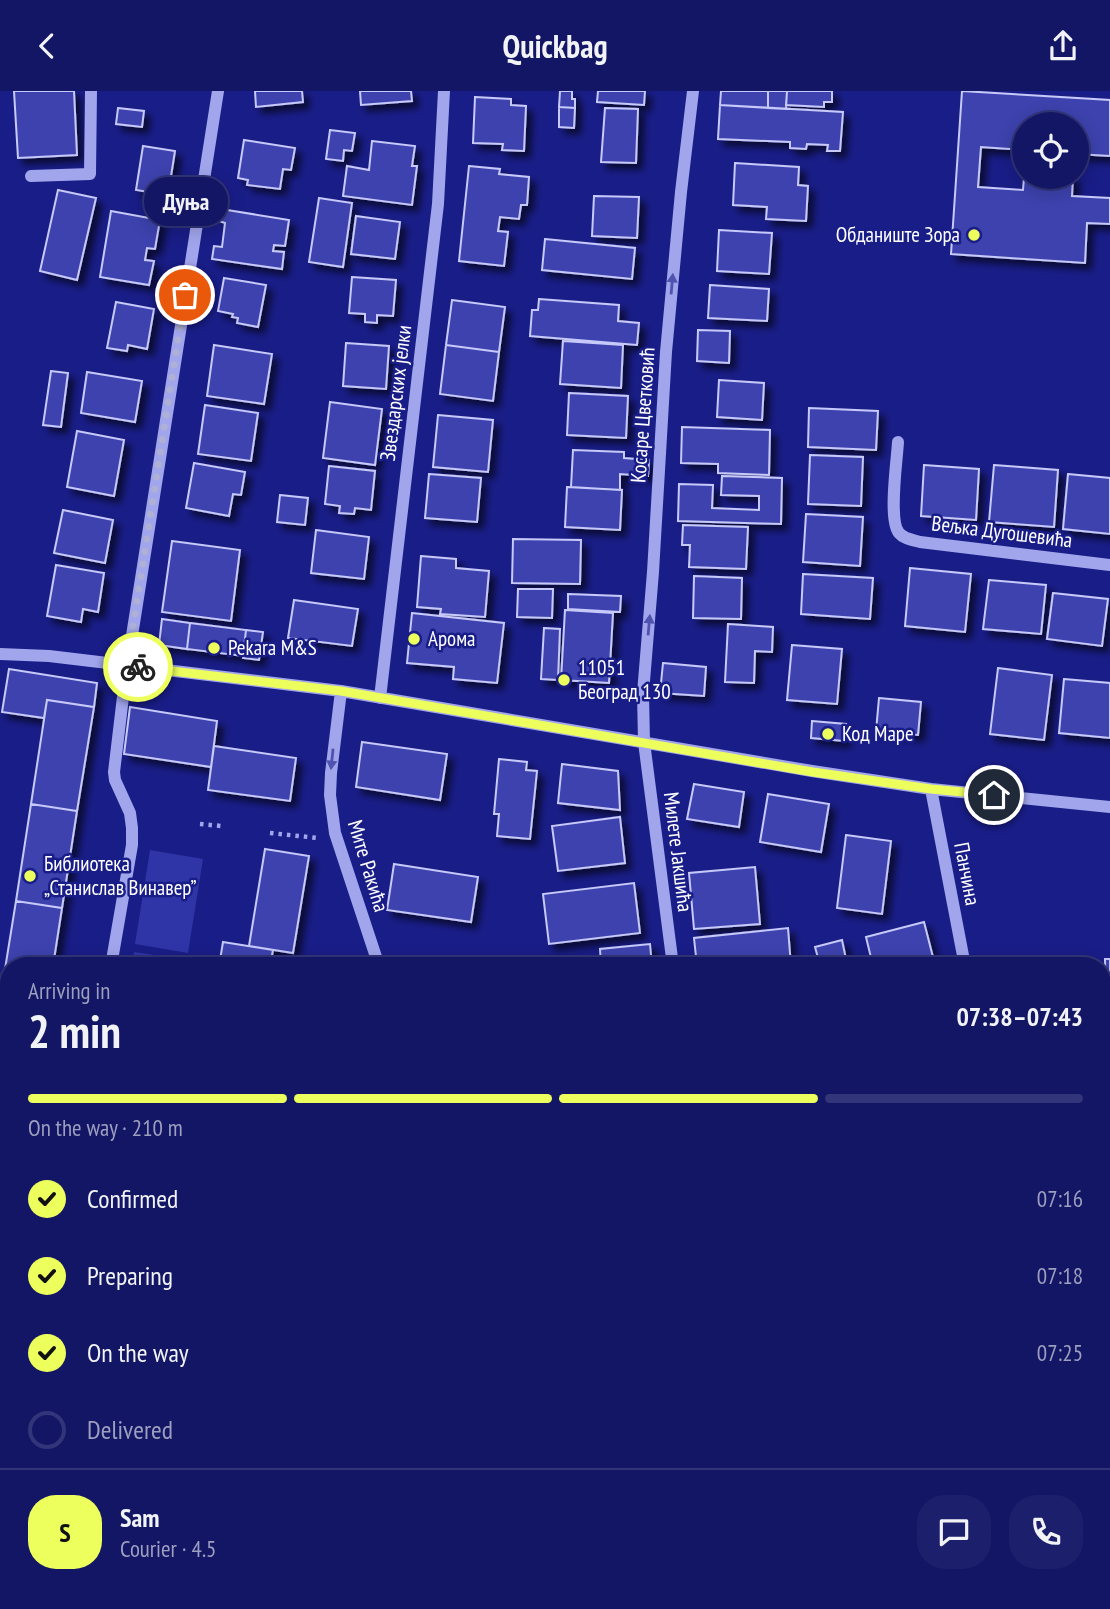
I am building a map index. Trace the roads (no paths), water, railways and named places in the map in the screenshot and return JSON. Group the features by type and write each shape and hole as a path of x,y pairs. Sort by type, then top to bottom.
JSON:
{"street":[{"path":"31,176 90,174 91,91"},
{"path":"113,957 132,845 130,813 114,772 127,665 218,91"},
{"name":"Звездарских јелки","path":"380,698 438,204 444,91"},
{"name":"Косаре Цветковић","path":"644,743 643,692 666,352 693,91"},
{"name":"Вељка Дугошевића","path":"898,442 893,513 897,531 903,537 920,542 1110,565"},
{"path":"0,654 49,656 341,691 813,772 931,789 1110,807"},
{"name":"Мите Ракића","path":"341,691 330,795 335,833 376,957"},
{"name":"Милете Јакшића","path":"644,743 672,957"},
{"name":"Панчина","path":"931,789 963,957"}],"place":[{"name":"Обданиште Зора","path":"974,235"},
{"name":"Дуња","path":"185,295"},
{"name":"Арома","path":"414,639"},
{"name":"Pekara M&S","path":"214,648"},
{"name":"11051 Београд 130","path":"564,680"},
{"name":"Код Маре","path":"828,734"},
{"name":"Библиотека „Станислав Винавер”","path":"30,876"}]}
